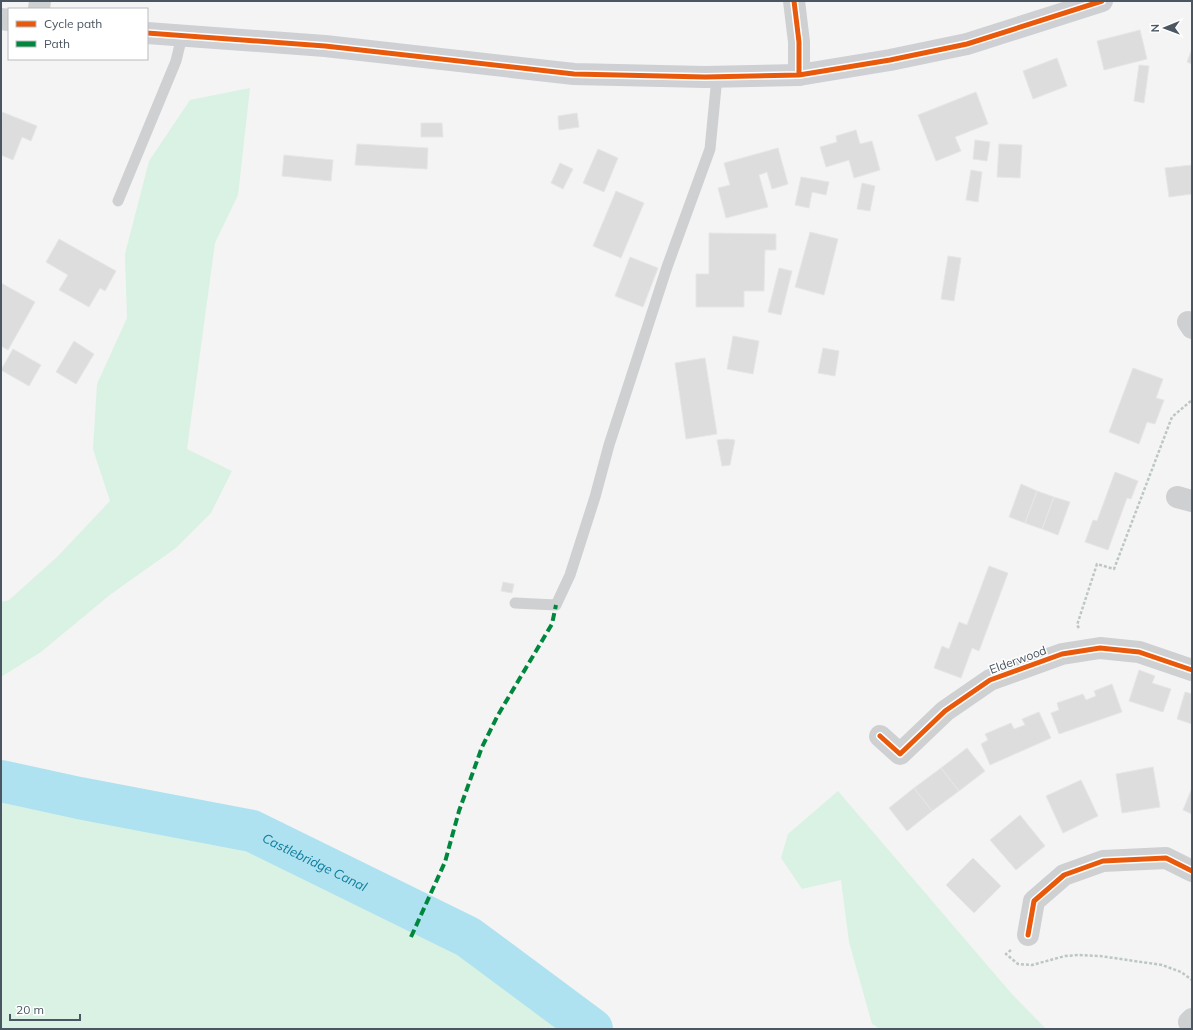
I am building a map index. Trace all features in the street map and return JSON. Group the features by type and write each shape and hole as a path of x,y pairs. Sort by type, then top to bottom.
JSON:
{"main road":[{"path":"148,33 325,46 574,74 716,77 799,76 890,60 967,44 1102,1"}],"street":[{"path":"794,1 799,42 799,76"},
{"name":"Elderwood","path":"880,736 900,754 945,710 990,680 1062,654 1100,648 1139,652 1192,670"},
{"path":"1028,935 1034,901 1064,875 1103,861 1166,858 1192,871"}],"lane":[{"path":"118,201 176,61 182,36"},
{"path":"515,603 556,605 570,575 595,497 609,445 667,267 710,149 716,77"}],"path":[{"path":"1091,650 1077,625 1097,564 1114,569 1172,417 1192,400"},
{"path":"1028,935 1006,954 1018,964 1032,964 1065,956 1100,956 1162,965 1181,972 1192,980"}],"green space":[{"path":"250,88 238,195 215,243 187,449 232,471 211,513 176,548 111,594 41,652 1,677 1,602 9,600 57,557 110,501 93,449 97,384 127,318 125,254 149,161 190,100"},
{"path":"1,781 79,798 252,831 468,937 593,1029 1,1029"},
{"path":"838,791 1011,993 1046,1029 880,1029 872,1024 849,942 841,880 802,889 781,858 788,834"}],"building":[{"path":"1140,30 1147,59 1104,70 1097,41"},
{"path":"1192,49 1192,64 1187,62"},
{"path":"1057,58 1067,86 1033,99 1023,71"},
{"path":"1139,65 1149,66 1144,103 1134,101"},
{"path":"976,92 988,124 955,137 961,151 936,161 918,115"},
{"path":"2,112 37,126 31,141 22,137 13,160 1,155"},
{"path":"577,113 579,127 559,130 558,116"},
{"path":"421,123 442,123 443,137 421,137"},
{"path":"856,130 860,144 872,141 880,170 854,178 849,160 826,167 820,147 837,142 836,136"},
{"path":"975,140 990,142 987,161 973,159"},
{"path":"357,144 428,148 427,169 355,165"},
{"path":"999,144 1022,145 1020,178 997,177"},
{"path":"778,148 788,184 772,189 767,172 759,175 768,207 726,218 718,188 730,185 724,163"},
{"path":"598,149 618,158 604,192 583,183"},
{"path":"284,155 333,160 331,181 282,176"},
{"path":"560,163 573,169 563,189 551,183"},
{"path":"1192,165 1192,194 1169,197 1165,168"},
{"path":"971,170 982,172 978,202 966,200"},
{"path":"801,177 829,182 826,195 812,192 809,208 795,205"},
{"path":"862,183 875,186 870,211 857,209"},
{"path":"616,191 644,203 621,258 593,246"},
{"path":"810,232 838,239 824,295 795,287"},
{"path":"709,233 776,234 776,250 765,250 764,291 744,291 744,307 696,307 696,274 709,274"},
{"path":"59,239 116,271 105,291 100,288 89,307 59,290 68,275 46,262"},
{"path":"948,256 961,258 954,301 941,299"},
{"path":"630,257 658,268 643,307 615,296"},
{"path":"779,268 792,271 781,315 768,312"},
{"path":"1,283 35,302 8,350 1,346"},
{"path":"733,336 759,341 753,374 727,369"},
{"path":"74,341 94,354 76,384 56,372"},
{"path":"823,348 839,351 835,376 818,373"},
{"path":"13,349 41,365 29,386 1,370"},
{"path":"705,358 717,434 686,439 675,363"},
{"path":"1133,368 1163,379 1156,398 1164,400 1155,424 1147,422 1139,444 1109,432"},
{"path":"717,440 735,440 730,465 722,466"},
{"path":"1115,472 1138,481 1131,499 1127,498 1108,550 1085,542 1093,520 1097,521"},
{"path":"1021,484 1037,491 1025,523 1009,517"},
{"path":"1037,491 1054,497 1042,529 1025,523"},
{"path":"1054,497 1070,502 1058,535 1042,529"},
{"path":"989,566 1008,573 979,651 972,648 961,678 934,668 942,646 949,649 959,622 967,625"},
{"path":"503,582 514,584 512,593 501,591"},
{"path":"1139,670 1155,676 1152,683 1171,689 1163,712 1129,701"},
{"path":"1112,684 1122,712 1059,734 1051,713 1059,710 1057,703 1083,694 1086,700 1096,696 1094,691"},
{"path":"1185,692 1192,694 1192,724 1177,719"},
{"path":"1039,712 1051,738 990,765 981,744 988,740 985,734 1011,723 1014,729 1025,725 1022,719"},
{"path":"967,748 985,771 959,791 941,768"},
{"path":"1153,767 1160,807 1122,813 1116,774"},
{"path":"941,768 959,791 932,811 914,788"},
{"path":"1081,780 1098,816 1063,833 1046,796"},
{"path":"914,788 932,811 907,831 889,808"},
{"path":"1192,788 1192,814 1183,810"},
{"path":"1020,815 1045,846 1016,870 990,840"},
{"path":"973,858 1001,886 974,913 946,885"}],"waterway":[{"name":"Castlebridge Canal","path":"1,781 79,798 252,831 468,937 592,1029"}],"marked path":[{"path":"411,937 445,862 459,811 482,747 498,715 552,624 556,605"}],"cycle path":[{"path":"794,1 799,42 799,75"},
{"path":"148,33 325,46 574,74 705,77 799,75 890,60 967,44 1102,1"},
{"path":"880,736 900,754 945,711 990,680 1062,654 1100,648 1139,652 1192,670"},
{"path":"1028,935 1034,901 1064,875 1103,861 1166,858 1192,871"}]}
